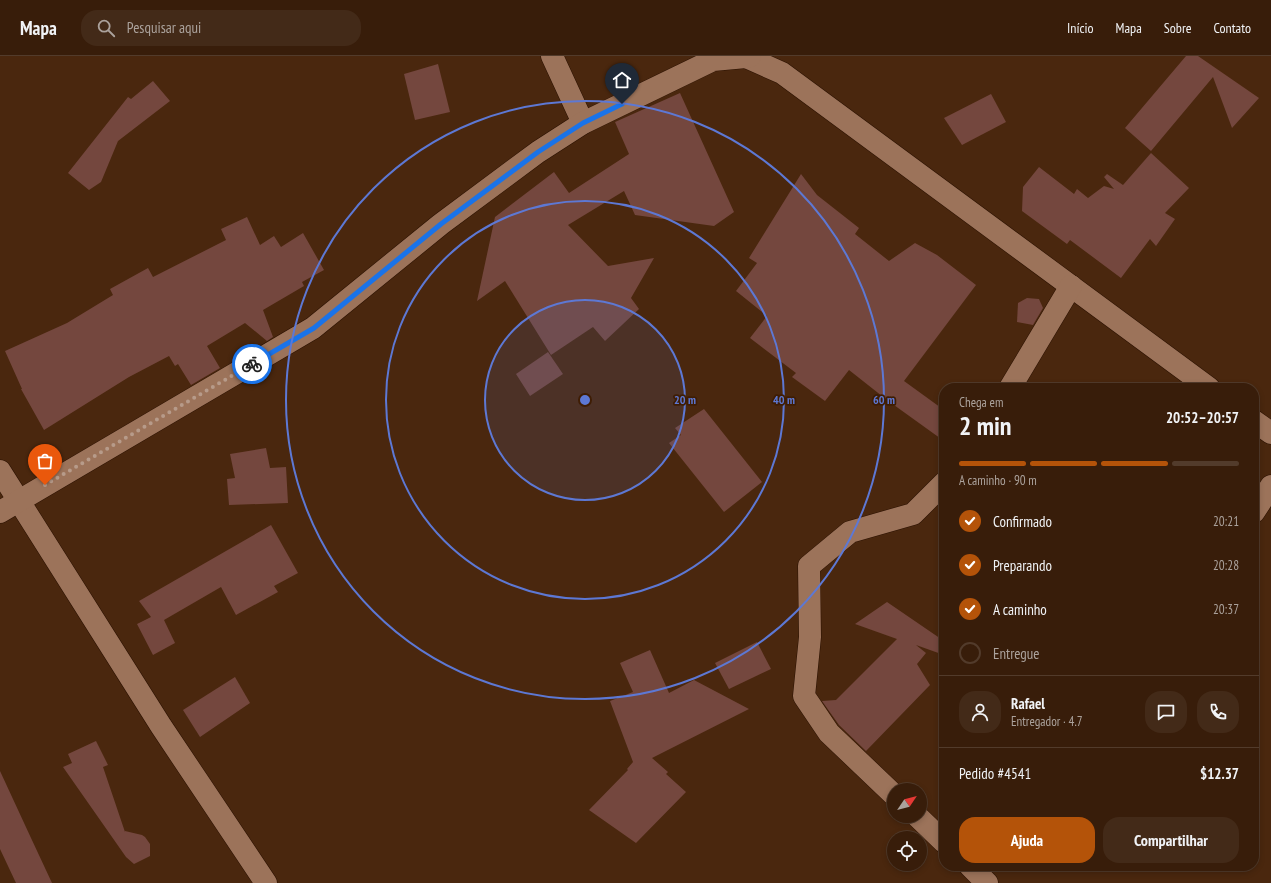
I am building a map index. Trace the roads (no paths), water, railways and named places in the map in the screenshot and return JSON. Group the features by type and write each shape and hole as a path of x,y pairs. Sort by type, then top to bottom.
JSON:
{"street":[{"path":"552,56 583,123"},
{"path":"0,512 18,500 314,328 447,220 538,152 583,123 713,60 748,57 782,74 1202,383"},
{"path":"1013,383 1071,286"},
{"path":"1259,425 1271,434"},
{"path":"0,471 162,726 266,883"},
{"path":"1259,504 1271,486"},
{"path":"887,788 829,733 804,696 810,637 809,566 850,532 913,514 939,488"},
{"path":"924,823 939,837"},
{"path":"975,871 988,883"}]}
